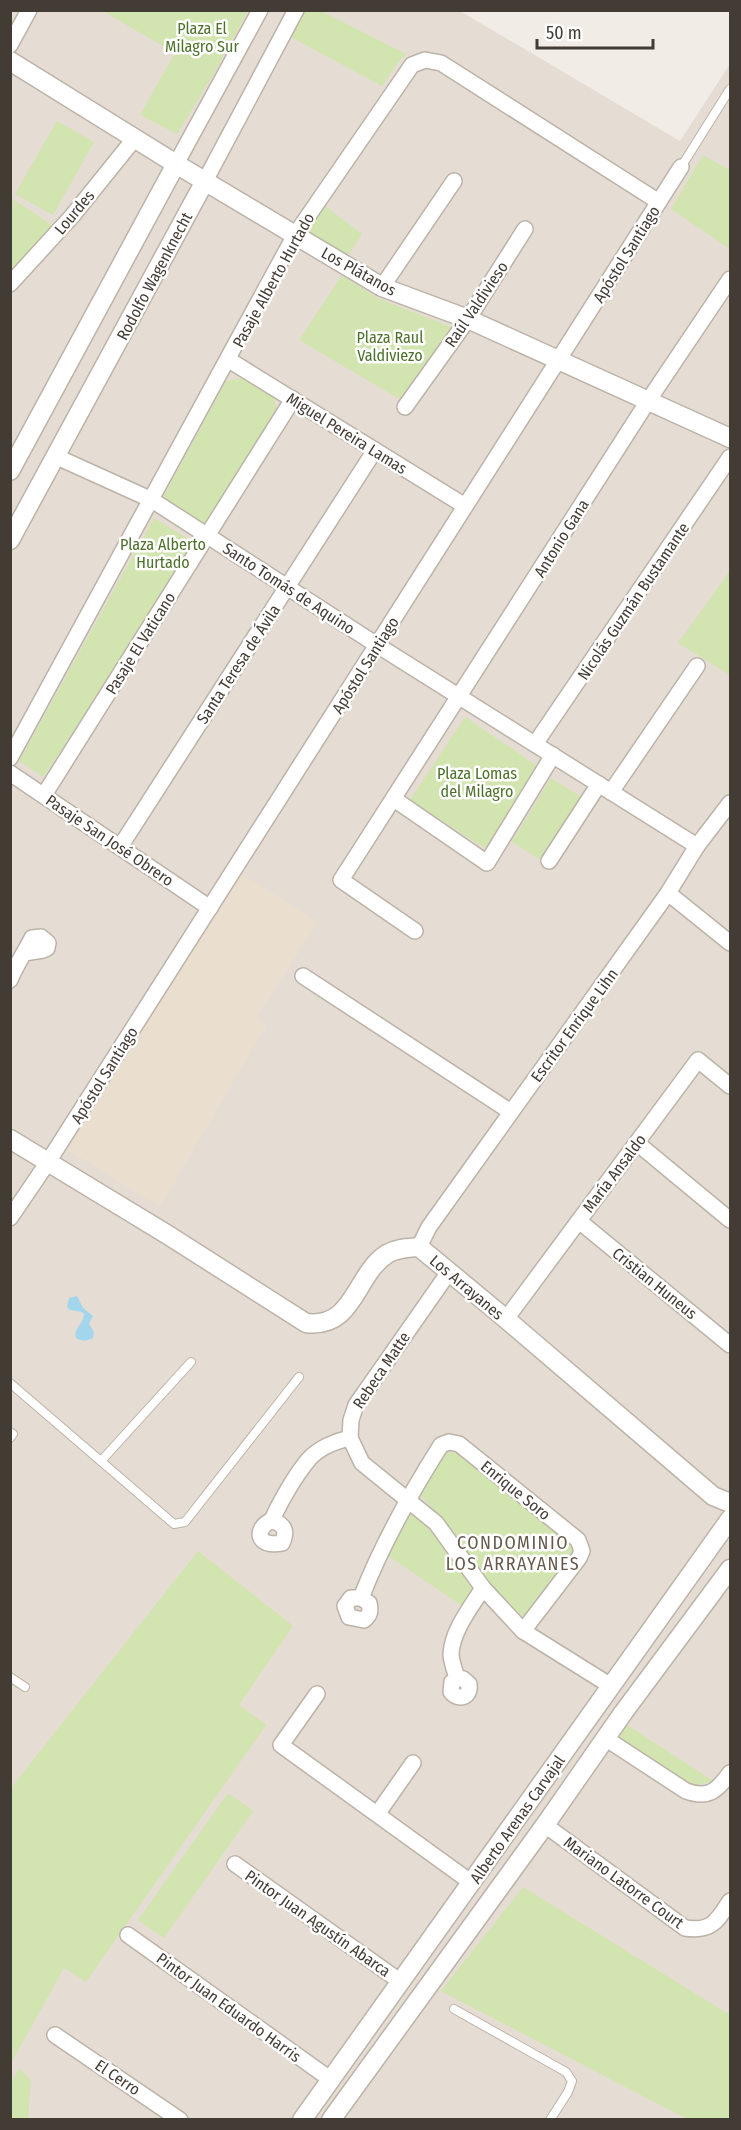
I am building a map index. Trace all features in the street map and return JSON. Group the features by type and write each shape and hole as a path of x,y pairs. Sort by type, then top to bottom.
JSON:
{"street":[{"path":"10,45 29,10"},
{"name":"Rodolfo Wagenknecht","path":"10,471 260,10"},
{"name":"Rodolfo Wagenknecht","path":"10,540 296,10"},
{"name":"Pasaje Alberto Hurtado","path":"10,758 229,360 295,235 412,65 425,60 441,63 659,202"},
{"name":"Los Plátanos","path":"10,61 176,164 382,287 468,319 730,438"},
{"name":"Lourdes","path":"10,284 73,214 135,138"},
{"name":"Apóstol Santiago","path":"10,1218 48,1162 681,167"},
{"path":"382,287 454,181"},
{"name":"Raúl Valdivieso","path":"405,407 468,319 525,229"},
{"name":"Antonio Gana","path":"415,931 341,880 648,401 730,279"},
{"name":"Miguel Pereira Lamas","path":"229,360 465,506"},
{"name":"Pasaje El Vaticano","path":"44,795 293,399"},
{"name":"Santa Teresa de Ávila","path":"120,847 375,450"},
{"name":"Santo Tomás de Aquino","path":"57,456 152,500 377,645 697,846"},
{"name":"Nicolás Guzmán Bustamante","path":"535,744 730,457"},
{"path":"549,861 698,666"},
{"path":"394,799 487,863 553,756"},
{"name":"Pasaje San José Obrero","path":"10,773 210,908"},
{"name":"Escritor Enrique Lihn","path":"419,1247 429,1227 668,892 697,846 730,804"},
{"path":"668,892 730,943"},
{"path":"10,980 24,953"},
{"path":"303,976 511,1112"},
{"name":"María Ansaldo","path":"506,1318 698,1060 730,1086"},
{"name":"Los Arrayanes","path":"10,1139 306,1323 317,1325 344,1311 377,1261 389,1252 419,1247 506,1318 713,1496 730,1503"},
{"path":"637,1143 730,1221"},
{"name":"Cristian Huneus","path":"579,1221 729,1339"},
{"name":"Rebeca Matte","path":"350,1438 351,1420 356,1405 449,1272"},
{"path":"272,1520 310,1458 334,1442 350,1438 362,1463 435,1523 483,1588 523,1631 611,1686"},
{"name":"Enrique Soro","path":"409,1500 441,1445 449,1442 459,1444 578,1540 582,1551 579,1558 523,1631"},
{"path":"361,1598 376,1557 409,1500"},
{"name":"Alberto Arenas Carvajal","path":"302,2120 730,1519"},
{"name":"Alberto Arenas Carvajal","path":"331,2120 730,1569"},
{"path":"457,1678 452,1654 455,1638 465,1616 483,1588"},
{"path":"316,1694 281,1744 471,1883"},
{"path":"606,1738 686,1791 698,1795 710,1793 720,1787 730,1773"},
{"path":"378,1813 413,1763"},
{"name":"Mariano Latorre Court","path":"545,1825 685,1928 705,1928 715,1923 730,1902"},
{"name":"Pintor Juan Agustín Abarca","path":"234,1864 401,1982"},
{"name":"Pintor Juan Eduardo Harris","path":"128,1935 330,2079"},
{"name":"El Cerro","path":"55,2035 180,2120"}],"lane":[{"path":"681,167 730,89"},
{"path":"101,1461 191,1362"},
{"path":"10,1383 174,1524 185,1522 299,1377"},
{"path":"10,1432 13,1434 10,1438"},
{"path":"10,1677 25,1687"},
{"path":"454,2009 566,2072 572,2081 568,2092 549,2120"}],"shaded area":[{"path":"11,11 460,11 680,141 730,64 730,2119 11,2120"},
{"path":"240,873 318,922 257,1016 266,1026 160,1207 68,1150"}],"green space":[{"name":"Plaza El Milagro Sur","path":"107,10 248,11 177,134 140,115 175,53 106,13"},
{"path":"305,11 321,11 406,54 382,86 289,36"},
{"path":"57,121 94,142 53,215 15,194"},
{"path":"703,155 730,170 730,249 671,209"},
{"path":"11,198 52,225 11,271"},
{"path":"318,201 362,234 343,263 295,235"},
{"name":"Plaza Raul Valdiviezo","path":"342,275 377,298 454,328 403,401 299,340"},
{"name":"Plaza Alberto Hurtado","path":"243,378 274,397 278,416 204,527 161,501 226,381"},
{"name":"Plaza Alberto Hurtado","path":"154,518 198,545 43,777 19,761"},
{"path":"730,571 730,675 678,643"},
{"name":"Plaza Lomas del Milagro","path":"465,717 542,769 486,849 410,800"},
{"path":"551,778 586,800 547,864 512,842"},
{"path":"456,1452 572,1541 575,1547 574,1554 526,1618 494,1589 447,1526 418,1492 446,1453"},
{"path":"412,1513 441,1541 474,1592 464,1607 384,1553 396,1532"},
{"path":"198,1551 293,1626 239,1705 266,1725 86,1982 64,1968 11,2063 11,1788"},
{"path":"626,1724 713,1781 694,1786 616,1737"},
{"path":"228,1793 253,1811 164,1938 138,1920"},
{"path":"523,1887 730,2015 730,2119 687,2119 441,1991"},
{"path":"19,2068 31,2080 28,2119 11,2119 11,2083"}],"water":[{"path":"77,1296 83,1308 93,1316 89,1324 94,1332 93,1338 87,1340 76,1338 75,1335 84,1314 67,1307 69,1298"}],"district":[{"name":"CONDOMINIO LOS ARRAYANES","path":"513,1553"}]}
